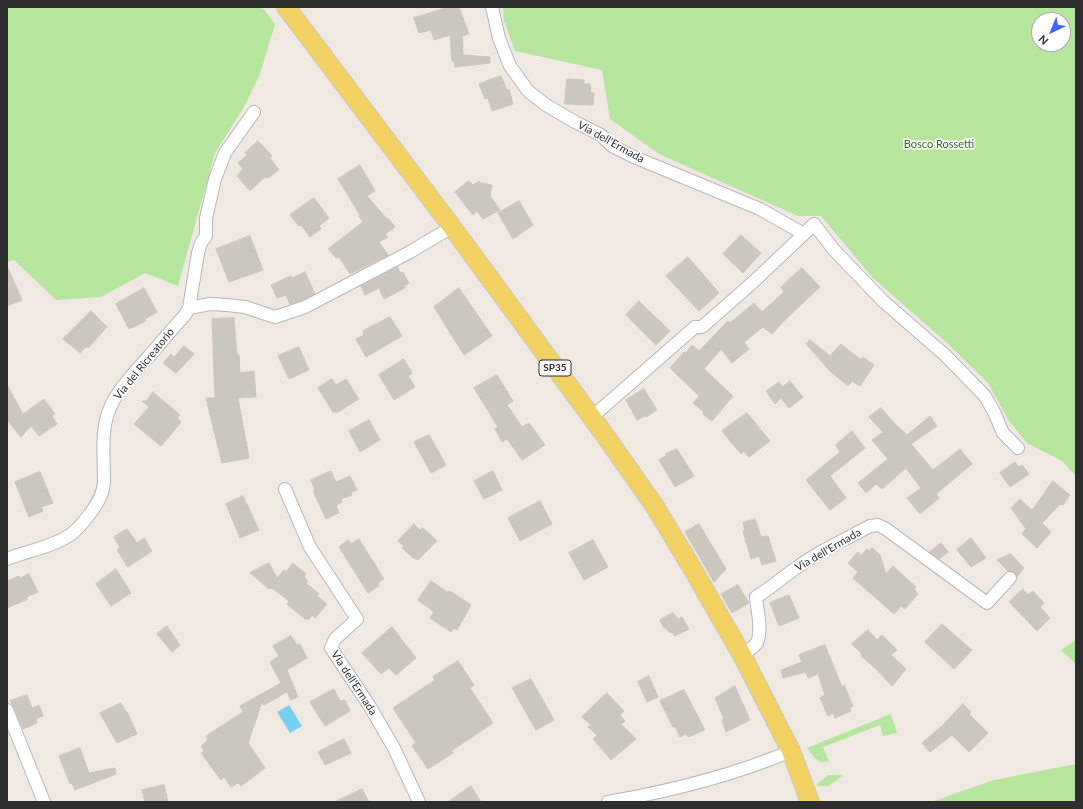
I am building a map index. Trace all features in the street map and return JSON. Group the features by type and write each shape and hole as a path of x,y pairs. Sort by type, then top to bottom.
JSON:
{"main road":[{"name":"SP35","path":"289,8 592,417 654,505 742,655 791,751 810,802"}],"street":[{"name":"Via dell'Ermada","path":"492,7 499,38 510,66 528,91 546,105 601,135 612,146 634,157 760,209 804,234"},
{"name":"Via del Ricreatorio","path":"7,559 70,535 85,521 96,505 104,490 103,449 104,431 108,414 113,402 139,367 185,315 188,308 198,253 201,243 206,236 206,218 215,179 225,153 254,112"},
{"path":"592,417 695,327 702,327 814,224 834,250 883,301 946,355 968,377 985,396 1003,432 1018,448"},
{"path":"188,308 210,304 227,305 245,307 275,317 305,307 410,252 452,227"},
{"name":"Via dell'Ermada","path":"285,489 310,548 357,619 335,639 331,648 369,705 394,748 419,802"},
{"name":"Via dell'Ermada","path":"742,655 752,648 758,640 759,628 756,597 815,555 870,526 878,525 886,529 987,603 1010,578"},
{"path":"7,710 44,802"},
{"path":"608,802 657,798 736,772 791,751"}],"green space":[{"path":"7,7 262,7 275,24 260,74 244,107 215,153 178,286 145,273 101,297 56,300 14,260 7,262"},
{"name":"Bosco Rossetti","path":"503,7 1076,7 1076,476 1062,461 1027,443 1009,421 988,383 946,342 873,278 821,216 798,216 659,154 610,119 602,70 515,51 504,21"},
{"path":"1076,640 1076,664 1061,650"},
{"path":"891,714 897,733 883,736 880,725 823,747 829,761 819,761 807,748"},
{"path":"1076,764 1076,802 931,802 994,780"},
{"path":"828,775 843,775 829,786 818,786 817,784"}],"water":[{"path":"289,705 302,726 290,733 277,712"}],"building":[{"path":"449,7 459,7 469,34 462,36 463,55 490,57 490,63 455,67 454,61 452,61 450,35 434,40 431,30 419,33 414,18"},
{"path":"501,76 507,90 509,89 513,104 492,111 488,98 485,99 479,84"},
{"path":"567,79 584,80 584,84 590,84 591,93 594,93 593,105 565,104"},
{"path":"258,141 272,156 270,158 279,170 268,178 265,177 250,191 237,176 243,169 238,163 247,155 245,153"},
{"path":"360,165 375,191 367,196 395,227 385,234 388,237 379,242 388,255 350,274 339,257 336,258 328,249 363,222 338,179"},
{"path":"469,181 473,185 479,181 481,183 492,185 490,196 500,210 483,219 477,211 473,215 455,192"},
{"path":"314,198 329,218 319,226 321,229 310,237 301,225 299,226 290,215"},
{"path":"519,201 533,225 513,239 498,213"},
{"path":"741,235 761,253 743,273 723,254"},
{"path":"250,236 263,270 229,282 216,249"},
{"path":"688,257 719,293 699,311 666,276"},
{"path":"7,266 22,300 7,306"},
{"path":"397,267 401,273 403,272 409,283 404,286 405,288 384,299 379,288 365,295 361,286"},
{"path":"802,268 820,287 772,334 763,327 744,342 749,349 732,363 721,349 704,369 733,396 712,421 693,403 699,396 670,368 692,345 699,351 728,321 730,323 754,303 762,312 784,292 781,287"},
{"path":"305,272 315,294 290,304 286,295 277,298 271,285 291,276 292,278"},
{"path":"144,288 157,312 145,319 146,321 129,329 116,304"},
{"path":"459,288 492,336 464,355 434,307"},
{"path":"639,301 670,331 656,345 626,315"},
{"path":"91,311 107,327 88,348 86,347 80,353 63,339"},
{"path":"390,317 402,336 366,357 356,339 364,335 363,331"},
{"path":"234,318 240,373 254,371 256,397 238,398 249,458 222,463 206,398 215,398 212,319"},
{"path":"810,340 830,356 841,344 861,360 863,357 874,365 860,386 852,381 848,386 830,371 806,344"},
{"path":"184,346 194,354 176,373 163,363 171,354 174,357"},
{"path":"299,347 309,370 289,379 278,356"},
{"path":"404,359 412,373 408,376 415,387 394,400 379,375"},
{"path":"497,375 513,401 507,405 522,427 529,423 545,445 522,460 507,439 502,442 495,429 498,427 474,388"},
{"path":"332,379 336,385 346,379 359,399 338,412 333,412 318,388"},
{"path":"790,381 803,397 789,408 781,398 775,404 766,391 779,382 782,387"},
{"path":"7,385 23,414 44,399 55,414 52,416 57,424 39,436 31,426 21,437 7,420"},
{"path":"644,389 657,410 646,417 645,416 637,420 626,400"},
{"path":"153,392 180,415 177,418 181,422 161,446 134,424 149,407 142,401 146,401"},
{"path":"881,408 907,435 930,416 937,426 911,444 933,470 960,449 972,464 936,494 939,498 920,514 907,498 921,488 906,468 882,489 876,484 866,493 858,483 888,459 872,440 883,432 869,417"},
{"path":"747,413 770,441 749,457 744,451 741,454 722,431"},
{"path":"369,420 380,440 360,452 349,431"},
{"path":"852,431 865,448 830,476 846,498 830,510 806,480 840,452 836,445"},
{"path":"429,435 446,465 431,473 414,442"},
{"path":"677,449 694,476 675,487 659,460 667,455 666,454"},
{"path":"1015,462 1018,467 1022,465 1029,474 1010,487 1000,473"},
{"path":"331,471 336,482 350,476 357,490 351,492 352,495 341,499 342,502 336,505 339,513 326,519 313,491 315,490 311,480"},
{"path":"493,471 502,490 484,499 474,481"},
{"path":"40,472 53,503 41,507 43,511 29,517 15,482"},
{"path":"1053,481 1070,495 1063,505 1060,504 1042,523 1051,532 1037,548 1022,534 1026,529 1011,508 1020,499 1032,510"},
{"path":"243,496 259,530 240,538 226,504"},
{"path":"540,501 552,524 520,541 508,518"},
{"path":"755,519 761,537 768,536 776,561 762,565 759,556 751,559 743,531 745,531 743,523"},
{"path":"414,524 420,530 423,528 437,541 418,560 413,558 402,548 404,546 398,541"},
{"path":"699,524 726,569 714,582 685,532"},
{"path":"127,529 137,543 144,538 152,551 128,567 117,550 120,548 114,537"},
{"path":"971,538 986,558 971,567 957,550"},
{"path":"359,539 384,579 378,583 379,586 368,593 339,547 348,540 351,544"},
{"path":"593,540 608,567 584,580 569,553"},
{"path":"941,543 948,552 939,559 930,552"},
{"path":"872,548 880,555 886,574 893,566 916,587 914,589 918,594 905,609 901,606 894,614 853,578 858,572 848,563 858,552 861,556 867,549 869,551"},
{"path":"1011,554 1024,568 1017,577 1015,572 1008,571 997,560"},
{"path":"269,563 277,578 284,570 286,572 293,563 306,574 304,577 308,581 306,583 319,594 317,596 327,604 315,618 312,615 309,619 305,619 287,604 289,601 272,588 269,589 250,573"},
{"path":"116,569 131,593 111,606 96,584"},
{"path":"29,574 38,592 26,597 28,599 7,608 7,581"},
{"path":"431,581 447,592 450,591 471,605 457,630 454,628 451,632 430,618 434,612 418,600"},
{"path":"738,585 749,603 732,613 721,594"},
{"path":"1023,589 1028,595 1033,591 1044,603 1040,607 1050,618 1037,631 1009,602"},
{"path":"789,595 799,618 779,626 770,603"},
{"path":"673,613 678,619 682,617 689,629 675,636 672,632 670,633 666,628 664,628 660,620"},
{"path":"942,624 972,650 954,669 925,642"},
{"path":"167,626 180,645 172,652 157,634"},
{"path":"392,627 416,658 396,675 389,668 381,674 362,653"},
{"path":"868,630 877,640 882,635 897,650 891,655 906,669 892,686 861,656 862,654 852,644"},
{"path":"291,636 297,645 300,644 307,658 287,670 298,697 291,700 287,692 264,705 262,702 248,743 265,768 241,786 238,783 231,787 224,777 221,780 201,753 204,751 201,746 208,740 206,736 243,712 240,706 281,683 270,662 279,656 273,646"},
{"path":"825,645 842,687 844,685 853,706 850,708 851,711 835,718 833,713 828,716 820,698 825,695 818,674 808,678 806,672 783,678 781,670 802,662 799,655"},
{"path":"458,661 474,685 470,688 493,723 451,751 453,753 428,769 412,746 416,743 393,708 435,680 433,677"},
{"path":"649,676 658,697 647,702 638,682"},
{"path":"531,679 554,720 536,730 512,688"},
{"path":"735,686 750,720 726,732 722,720 724,719 715,698"},
{"path":"334,689 340,701 345,700 350,711 325,726 310,702"},
{"path":"684,690 705,730 688,737 686,734 680,737 675,726 673,727 660,701"},
{"path":"607,693 624,711 620,715 625,721 621,724 636,739 611,760 593,739 597,735 588,727 591,725 582,717"},
{"path":"27,695 32,708 39,705 43,716 36,718 37,723 23,729 10,701"},
{"path":"121,703 127,712 137,734 117,743 100,713"},
{"path":"963,704 971,712 969,714 988,733 969,752 952,735 930,752 922,743 943,725"},
{"path":"344,739 351,753 325,765 318,752"},
{"path":"80,748 89,773 115,768 116,774 75,790 72,783 70,784 59,756"},
{"path":"164,785 168,802 145,802 142,790"},
{"path":"471,786 481,802 448,802"},
{"path":"362,789 369,802 335,802"}]}
